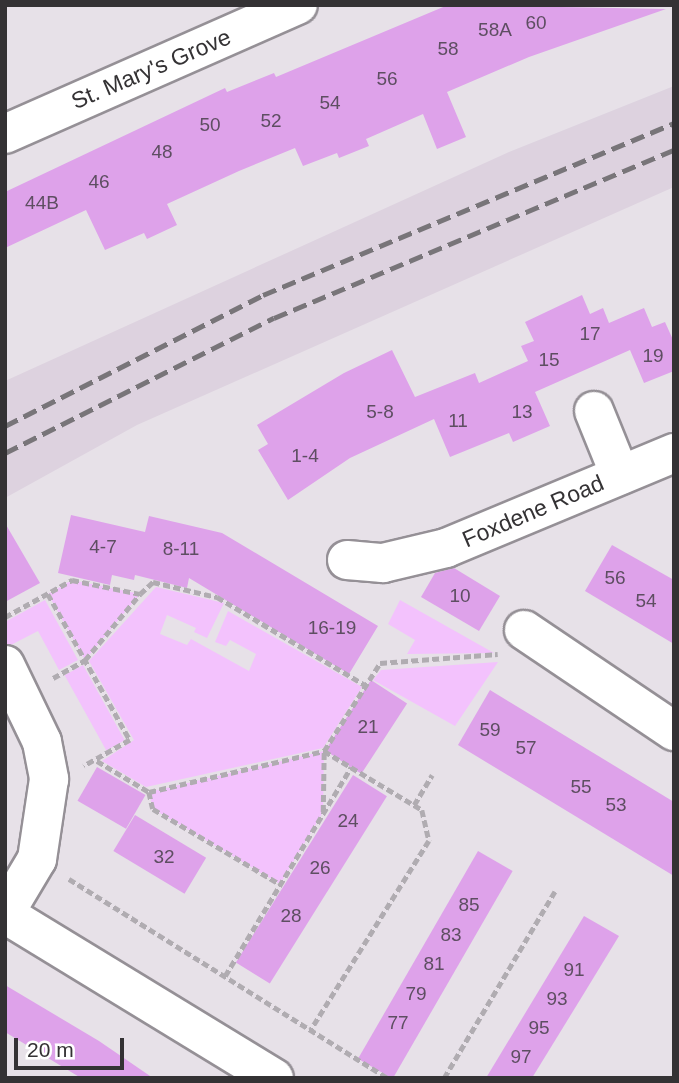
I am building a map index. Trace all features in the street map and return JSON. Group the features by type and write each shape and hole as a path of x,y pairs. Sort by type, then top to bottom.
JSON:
{"street":[{"name":"St. Mary's Grove","path":"5,134 298,5"},
{"name":"Foxdene Road","path":"594,411 620,475"},
{"name":"Foxdene Road","path":"347,560 383,563 446,548 674,453"},
{"path":"524,630 674,731"},
{"path":"14,680 41,742 49,779 37,859 5,913 274,1078"}],"path":[{"path":"5,617 72,580 140,594"},
{"path":"14,680 85,660 153,582 217,597 365,685"},
{"path":"48,594 130,740 97,761 49,779"},
{"path":"323,812 324,751 380,663 495,657 524,630"},
{"path":"97,761 149,792 324,751 422,810 429,841 311,1030"},
{"path":"225,976 351,767"},
{"path":"414,805 432,775"},
{"path":"149,792 153,809 280,884"},
{"path":"37,859 387,1078"},
{"path":"444,1078 555,891"}],"shaded area":[{"path":"674,86 674,187 137,425 5,498 5,381 509,152"},
{"path":"72,580 140,594 85,660 48,594"},
{"path":"156,587 224,603 207,638 194,632 196,628 167,615 160,634 187,645 191,639 249,671 256,654 230,640 226,646 215,642 228,611 362,687 323,748 146,787 102,761 134,740 89,661"},
{"path":"45,600 78,660 59,670 38,631 5,648 5,622"},
{"path":"400,600 494,653 407,654 415,640 388,624"},
{"path":"498,662 455,726 373,680 381,670"},
{"path":"83,665 125,740 106,750 65,675"},
{"path":"324,751 323,812 280,884 153,809 149,792"}],"building":[{"path":"448,5 666,9 529,57 447,92 466,137 437,149 423,114 366,139 369,146 339,158 337,153 303,166 295,148 239,171 167,204 177,225 147,239 144,233 105,250 86,210 5,248 5,192 225,88 227,92 274,73 276,77"},
{"path":"582,295 590,314 603,308 609,323 644,308 652,327 665,322 674,342 674,371 644,383 630,350 535,392 550,426 513,442 509,433 450,457 434,419 350,458 288,500 258,450 268,444 257,425 344,373 392,350 415,397 475,373 479,383 528,361 521,346 534,341 525,322"},
{"path":"71,515 145,532 149,516 222,533 378,626 349,674 189,578 187,588 135,575 134,580 112,575 110,585 58,573"},
{"path":"5,523 40,583 5,602"},
{"path":"612,545 674,580 674,644 585,591"},
{"path":"454,568 500,596 479,631 421,597 435,573"},
{"path":"371,680 407,703 361,774 325,750"},
{"path":"490,690 674,802 674,876 458,745"},
{"path":"97,767 145,795 126,829 78,801"},
{"path":"353,775 387,796 270,984 236,962"},
{"path":"135,815 206,858 185,894 113,851"},
{"path":"478,851 513,871 393,1078 358,1059"},
{"path":"584,916 619,936 532,1078 486,1078"},
{"path":"5,985 99,1041 153,1078 81,1078 5,1032"}],"railway":[{"path":"5,426 263,295 674,123"},
{"path":"5,453 274,318 674,150"}]}
